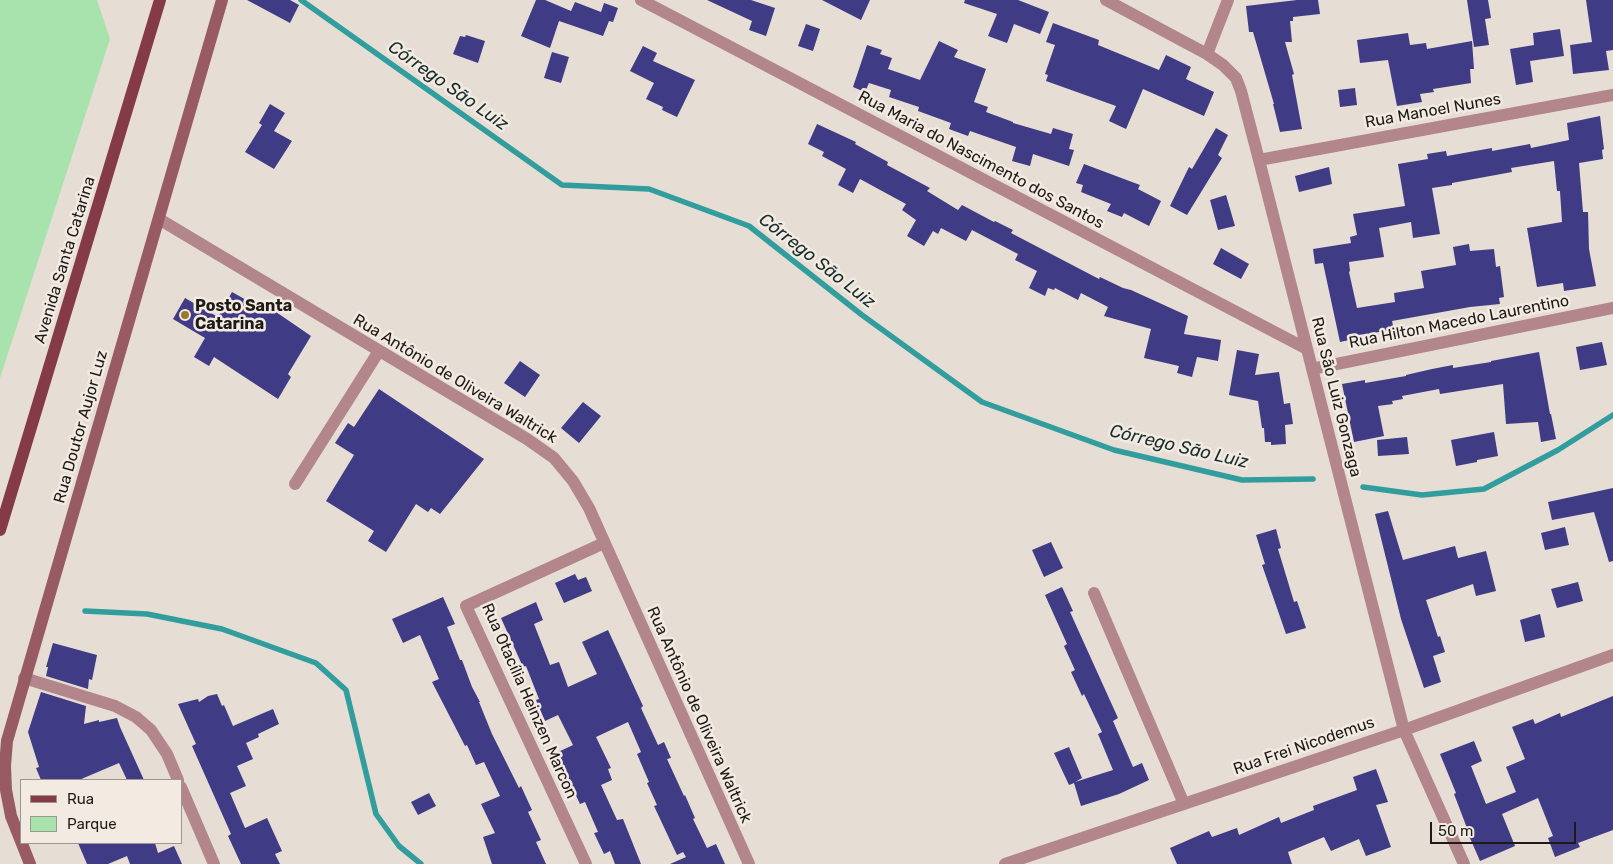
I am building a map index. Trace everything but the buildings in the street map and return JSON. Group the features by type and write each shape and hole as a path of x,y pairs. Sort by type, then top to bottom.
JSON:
{"main road":[{"name":"Avenida Santa Catarina","path":"0,530 160,0"}],"street":[{"name":"Rua Doutor Aujor Luz","path":"20,839 11,816 6,790 7,741 222,0"},
{"name":"Rua Maria do Nascimento dos Santos","path":"641,0 1307,349"},
{"name":"Rua São Luiz Gonzaga","path":"1106,0 1207,54 1223,65 1236,78 1259,160 1404,730 1464,864"},
{"path":"1207,54 1228,0"},
{"name":"Rua Manoel Nunes","path":"1259,160 1613,95"},
{"name":"Rua Antônio de Oliveira Waltrick","path":"159,219 527,439 554,458 573,481 589,508 749,864"},
{"name":"Rua Hilton Macedo Laurentino","path":"1312,369 1613,308"},
{"path":"295,484 379,351"},
{"name":"Rua Otacília Heinzen Marcon","path":"586,864 466,606 604,543"},
{"path":"1094,593 1184,804"},
{"name":"Rua Frei Nicodemus","path":"1012,863 1404,730 1613,656"},
{"path":"24,678 115,706 136,717 151,730 167,754 178,779"},
{"path":"182,789 214,864"},
{"name":"Rua Doutor Aujor Luz","path":"22,844 30,864"}],"green space":[{"path":"0,0 97,0 110,39 0,378"}],"waterway":[{"name":"Córrego São Luiz","path":"301,0 562,185 649,189 749,226 862,315 982,402 1114,450 1242,480 1313,479"},
{"name":"Córrego São Luiz","path":"1363,487 1422,495 1484,489 1558,450 1613,415"},
{"path":"85,611 147,614 222,629 316,663 346,690 376,814 399,846 421,864"}],"place":[{"name":"Posto Santa Catarina","path":"185,315"}]}
